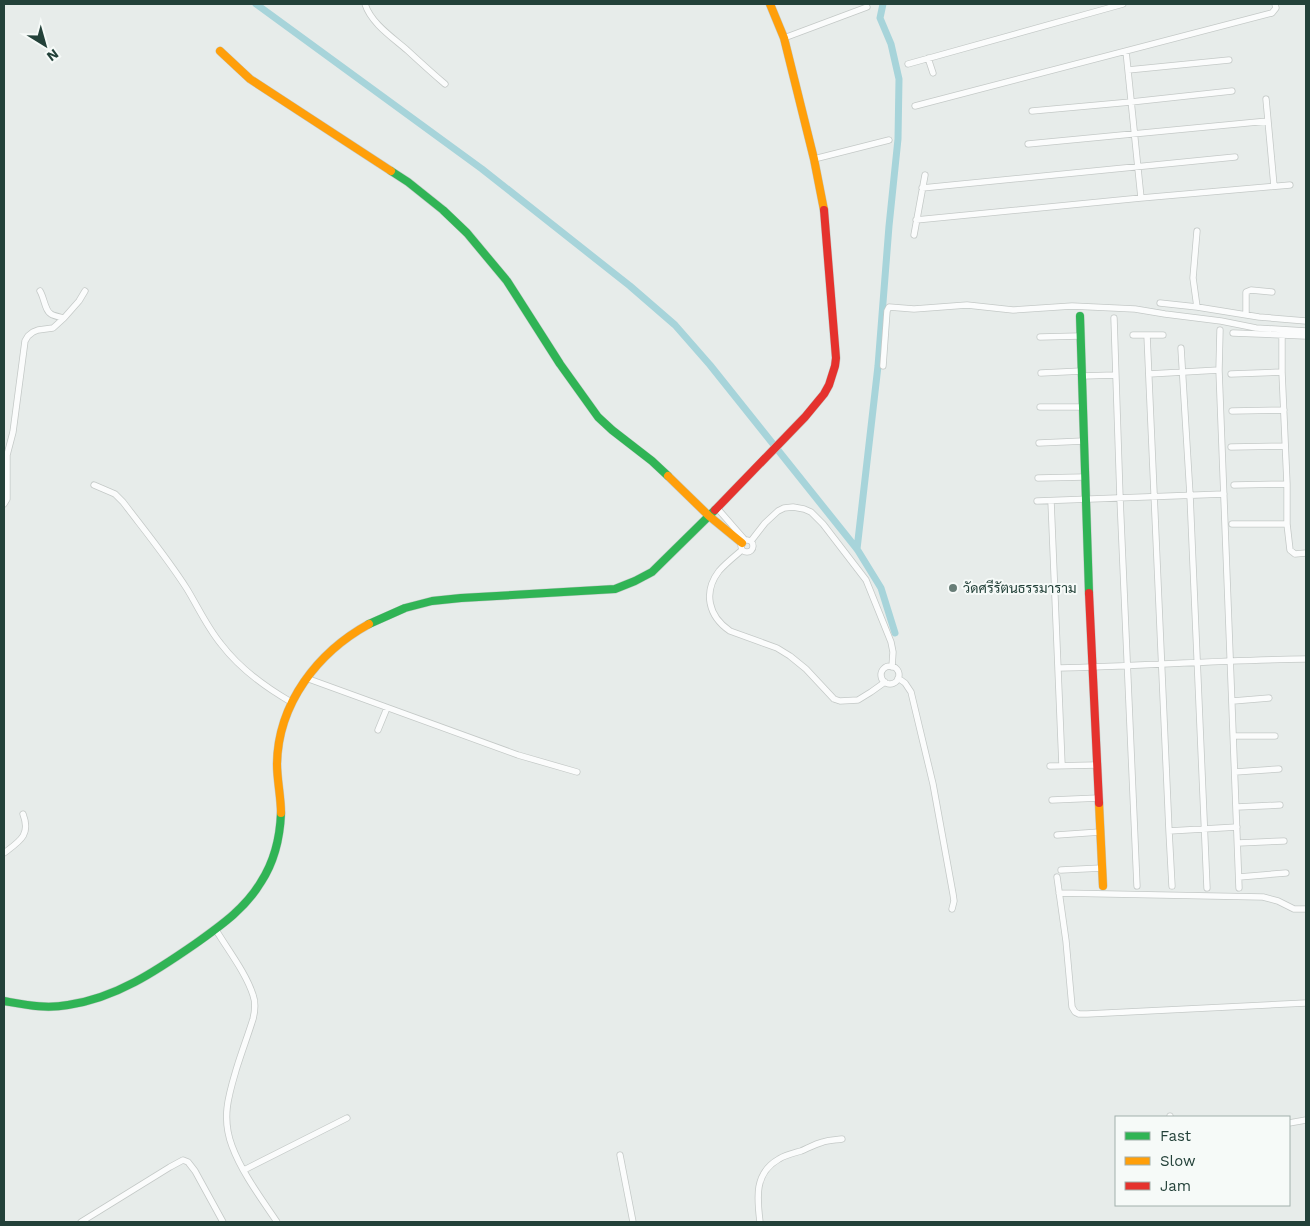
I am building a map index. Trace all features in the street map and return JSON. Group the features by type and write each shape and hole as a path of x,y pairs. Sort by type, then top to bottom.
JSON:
{"street":[{"path":"365,4 373,19 384,31 445,84"},
{"path":"4,1001 38,1007 75,1005 111,994 149,976 235,915 251,898 263,880 273,859 279,837 281,810 277,764 283,726 292,702 306,678 326,654 346,639 378,620 431,601 615,589 635,582 652,572 709,516 805,417 824,394 829,385 836,358 823,206 814,159 784,38 770,4"},
{"path":"908,64 1123,4"},
{"path":"915,106 1272,13 1276,8 1275,4"},
{"path":"784,38 867,7"},
{"path":"220,51 261,86 408,182 443,210 467,233 507,281 560,364 598,417 652,460 709,516 729,528 745,543"},
{"path":"1126,51 1141,198"},
{"path":"928,58 933,73"},
{"path":"1128,70 1229,60"},
{"path":"1032,111 1232,91"},
{"path":"1266,99 1274,186"},
{"path":"1028,144 1268,121"},
{"path":"814,159 889,140"},
{"path":"922,188 1235,156"},
{"path":"914,235 925,175"},
{"path":"916,220 1290,185"},
{"path":"1197,231 1193,278 1197,307"},
{"path":"40,290 44,297 46,309 51,314 64,318"},
{"path":"1246,315 1246,292 1251,290 1272,292"},
{"path":"5,499 6,463 13,432 25,341 33,332 57,326 79,302 86,291"},
{"path":"1160,303 1306,321"},
{"path":"883,366 889,306 914,309 968,304 1013,310 1072,306 1134,309 1221,321 1256,328 1306,330"},
{"path":"1080,316 1092,667 1103,886"},
{"path":"1114,318 1137,886"},
{"path":"1220,330 1219,370 1240,888"},
{"path":"1233,333 1306,336"},
{"path":"1133,335 1163,335"},
{"path":"1147,335 1172,886"},
{"path":"1282,335 1287,524 1290,550 1295,554 1306,553"},
{"path":"1040,337 1080,336"},
{"path":"1181,348 1190,495 1207,888"},
{"path":"1149,374 1219,370"},
{"path":"1231,374 1282,372"},
{"path":"1041,373 1116,375"},
{"path":"1040,407 1083,407"},
{"path":"1232,411 1284,410"},
{"path":"1039,443 1084,442"},
{"path":"1231,447 1285,446"},
{"path":"1038,478 1085,477"},
{"path":"1234,485 1287,484"},
{"path":"94,485 110,492 123,502 181,581 220,644 233,659 262,684 292,702"},
{"path":"1037,501 1224,494"},
{"path":"1051,501 1062,765"},
{"path":"717,508 729,528"},
{"path":"885,682 858,700 840,701 834,699 806,669 790,656 777,648 725,628 713,613 710,605 709,592 716,576 772,515 784,508 804,509 818,518 866,580 891,642 893,652 892,667"},
{"path":"1232,524 1287,524"},
{"path":"1058,668 1231,660 1306,659"},
{"path":"898,678 893,683 887,683 881,677 882,671 886,667 892,667 897,670 898,678 905,683 911,692 933,784 953,894 952,910"},
{"path":"306,678 518,755 577,772"},
{"path":"1233,701 1269,698"},
{"path":"378,730 387,708"},
{"path":"1234,736 1274,736"},
{"path":"1050,766 1097,765"},
{"path":"1235,772 1279,769"},
{"path":"1052,800 1098,798"},
{"path":"1237,807 1280,806"},
{"path":"4,853 24,836 26,822 23,814"},
{"path":"1169,831 1237,828"},
{"path":"1057,835 1100,832"},
{"path":"1238,843 1284,841"},
{"path":"1061,870 1102,868"},
{"path":"1239,877 1286,873"},
{"path":"1057,877 1072,1007 1075,1012 1087,1014 1306,1002"},
{"path":"1059,893 1263,897 1278,901 1294,909 1303,909 1306,915"},
{"path":"216,930 245,976 254,996 255,1009 228,1097 226,1116 228,1132 232,1146 244,1170 277,1222"},
{"path":"244,1170 347,1118"},
{"path":"1290,1123 1306,1120"},
{"path":"760,1222 757,1190 760,1180 771,1165 779,1158 816,1144 842,1139"},
{"path":"620,1155 633,1222"},
{"path":"81,1222 183,1160 188,1162 195,1171 223,1222"}],"waterway":[{"path":"256,4 482,169 630,286 675,325 710,365 857,549 881,588 895,633"},
{"path":"857,549 878,366 898,139 899,79 891,44 880,18 883,4"}],"traffic: fast":[{"path":"391,171 443,210 467,233 507,281 560,364 598,417 668,476"},
{"path":"1080,316 1089,593"},
{"path":"369,624 405,608 432,601 615,589 652,572 715,510"},
{"path":"4,1001 52,1007 103,996 135,982 214,931 240,909 255,892 266,874 278,841 281,813"}],"traffic: slow":[{"path":"770,4 784,38 814,159 824,210"},
{"path":"220,51 250,79 391,171"},
{"path":"668,476 709,516 742,543"},
{"path":"281,813 277,764 279,742 293,700 304,682 333,649 369,624"},
{"path":"1099,803 1103,886"}],"traffic: jam":[{"path":"715,510 805,417 829,385 836,358 824,210"},
{"path":"1089,593 1099,803"}],"place":[{"name":"วัดศรีรัตนธรรมาราม","path":"953,588"}]}
